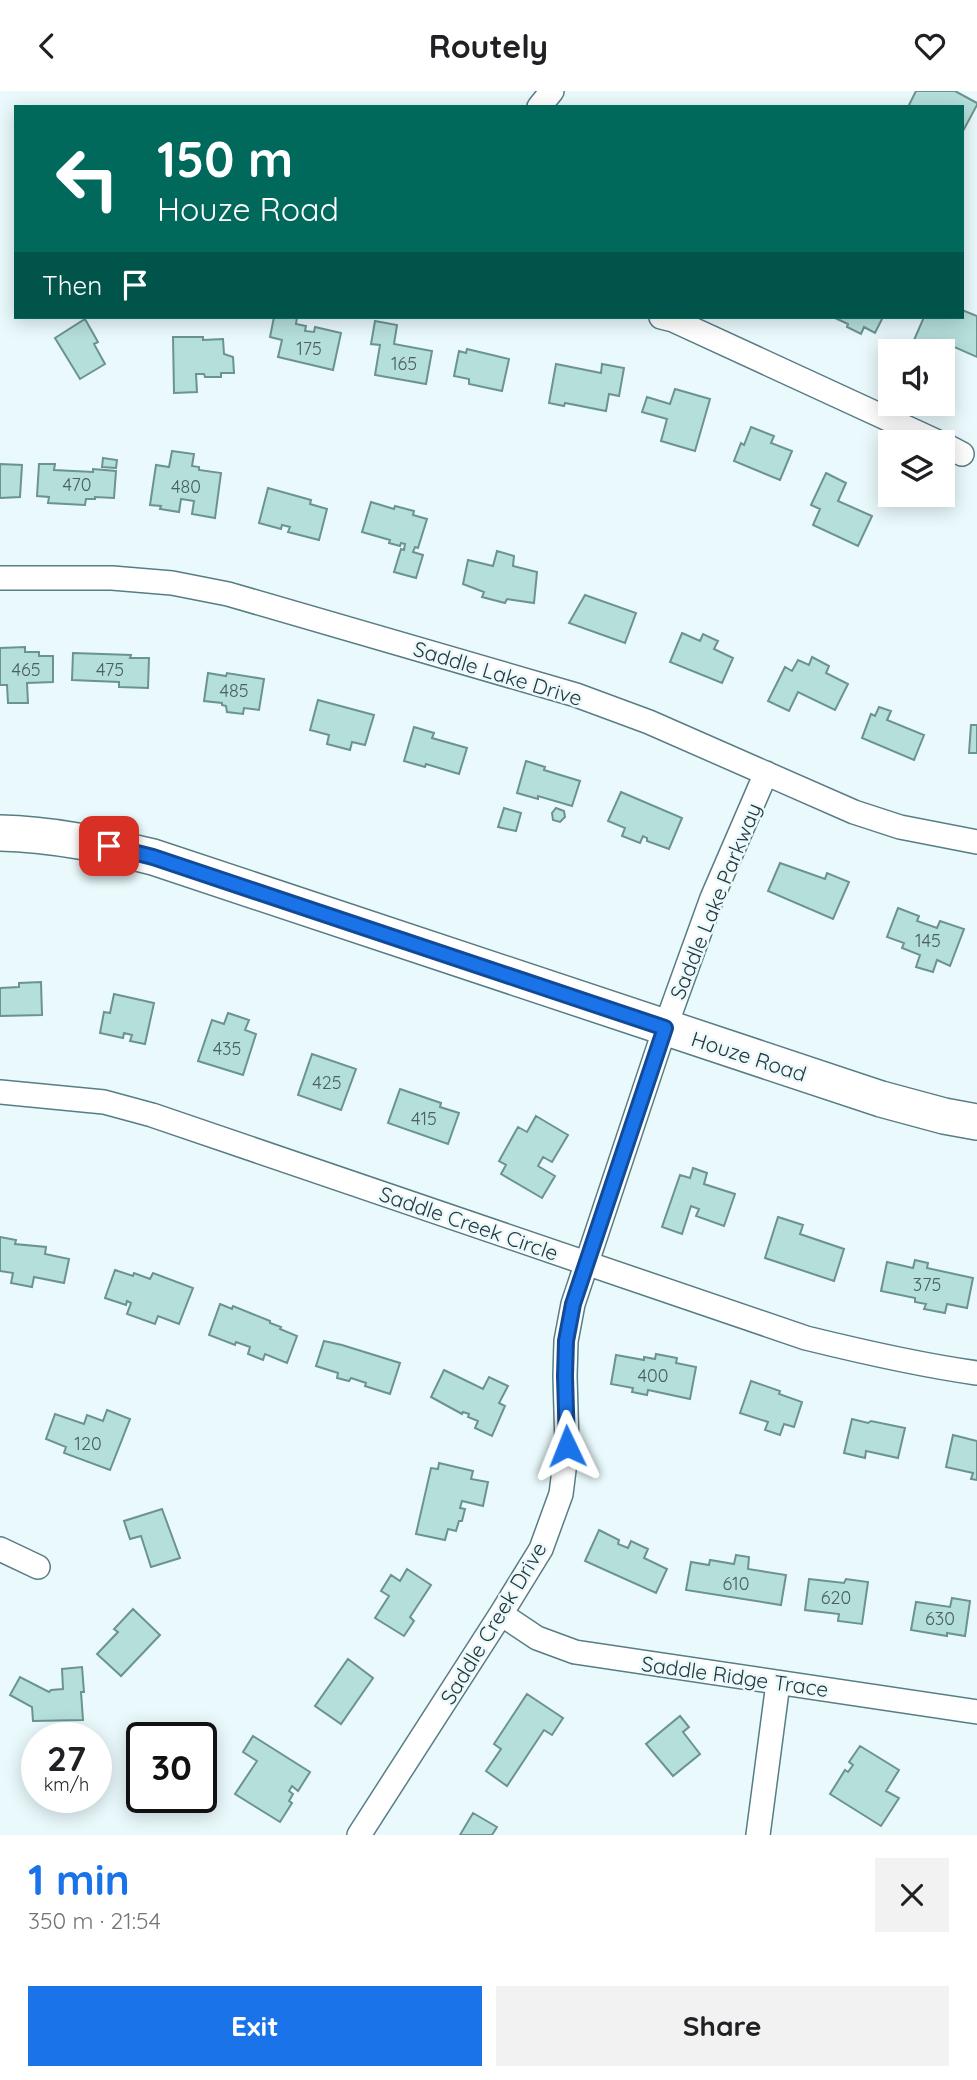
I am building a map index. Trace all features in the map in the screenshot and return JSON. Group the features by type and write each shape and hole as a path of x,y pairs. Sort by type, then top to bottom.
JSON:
{"main road":[{"name":"Houze Road","path":"0,833 87,841 153,857 881,1099 977,1122"}],"street":[{"path":"541,105 552,91"},
{"path":"669,319 911,430"},
{"name":"Saddle Lake Drive","path":"0,578 112,578 172,583 229,594 576,695 649,722 855,812 900,827 977,842"},
{"name":"Saddle Lake Parkway","path":"665,1028 712,898 766,773"},
{"name":"Saddle Creek Drive","path":"359,1835 541,1549 561,1494 567,1446 566,1341 573,1304 665,1028"},
{"name":"Saddle Creek Circle","path":"0,1092 104,1102 152,1115 806,1338 871,1354 977,1373"},
{"path":"0,1549 38,1567"},
{"name":"Saddle Ridge Trace","path":"502,1614 537,1638 575,1652 977,1712"},
{"path":"758,1835 778,1683"}],"building":[{"path":"916,91 955,91 977,103 964,129 964,105 909,105"},
{"path":"964,311 977,316 977,357 955,347 955,339 914,339 923,319 964,319"},
{"path":"85,319 98,342 94,344 105,364 80,379 55,338"},
{"path":"274,319 297,319 296,324 306,326 305,331 314,332 315,327 341,333 333,370 278,357 282,340 270,337"},
{"path":"837,319 882,319 875,333 864,327 861,334 847,327 848,324"},
{"path":"375,321 397,325 394,344 432,351 426,384 375,375 380,345 371,344"},
{"path":"173,337 223,339 224,354 233,357 234,373 221,373 221,377 196,374 197,392 174,393"},
{"path":"467,349 509,359 502,391 469,384 469,379 454,376 459,351 466,353"},
{"path":"556,364 601,373 602,364 624,368 619,396 609,394 606,411 565,403 564,406 549,403"},
{"path":"675,389 710,399 695,451 661,441 667,419 642,412 647,397 670,404"},
{"path":"751,427 774,436 771,443 792,451 780,480 734,461"},
{"path":"172,451 194,454 192,466 199,467 199,470 221,473 215,518 192,514 194,501 181,499 179,512 150,505 156,465 169,467"},
{"path":"103,458 117,460 116,468 102,467"},
{"path":"0,464 22,465 20,497 0,498"},
{"path":"39,464 55,464 54,470 116,471 114,498 86,499 85,505 48,503 49,497 37,496"},
{"path":"826,473 846,483 838,501 872,516 858,546 813,525 820,509 811,505"},
{"path":"268,488 311,500 310,504 327,509 319,540 288,532 290,527 282,525 281,529 259,523"},
{"path":"371,502 394,509 395,506 414,511 413,515 427,519 418,548 415,547 413,552 423,555 416,578 394,572 405,544 401,543 400,546 389,543 390,540 362,532"},
{"path":"497,551 514,556 513,566 537,572 534,603 507,599 505,603 482,597 484,592 463,584 468,560 493,566"},
{"path":"585,595 636,613 625,643 569,623"},
{"path":"682,633 700,641 703,634 718,641 714,649 733,658 722,683 670,662"},
{"path":"25,647 25,652 53,656 53,682 27,683 28,703 8,703 7,685 0,685 0,648"},
{"path":"73,653 149,658 148,688 119,687 119,682 72,680"},
{"path":"812,657 829,666 826,673 848,684 835,710 798,692 789,711 768,701 785,667 792,671 798,660 809,665"},
{"path":"208,673 264,679 259,710 244,708 243,714 227,712 222,703 204,701"},
{"path":"318,700 374,715 365,745 352,742 350,750 327,744 329,735 310,730"},
{"path":"879,707 891,711 887,720 924,735 914,760 862,738 871,714 875,716"},
{"path":"971,725 977,725 977,753 969,753"},
{"path":"414,727 434,733 432,738 467,748 459,774 426,764 425,767 404,761"},
{"path":"526,761 545,767 544,770 580,781 572,806 517,793"},
{"path":"621,792 682,818 669,849 647,841 643,836 640,843 622,836 625,828 608,821"},
{"path":"504,808 521,813 516,831 498,827"},
{"path":"556,808 564,811 565,817 560,822 553,820 552,813"},
{"path":"780,863 825,879 827,873 849,882 833,919 768,891"},
{"path":"898,908 919,916 917,921 937,928 940,921 964,929 950,966 937,960 933,972 916,967 920,955 902,948 904,943 887,937"},
{"path":"41,982 42,1015 0,1016 0,988 19,987 19,983"},
{"path":"114,994 154,1003 145,1044 130,1041 132,1035 124,1033 123,1038 100,1033 104,1012 110,1013"},
{"path":"228,1013 249,1020 245,1030 256,1034 243,1075 198,1061 212,1020 224,1024"},
{"path":"312,1054 356,1069 341,1110 298,1095"},
{"path":"400,1089 441,1103 440,1107 459,1113 448,1144 388,1123"},
{"path":"536,1116 568,1135 552,1162 543,1157 538,1166 555,1176 542,1198 501,1174 506,1165 499,1161 518,1127 527,1132"},
{"path":"693,1168 707,1173 704,1184 735,1194 724,1226 696,1216 699,1209 691,1206 682,1234 662,1227 680,1175 690,1178"},
{"path":"778,1217 803,1225 800,1234 844,1249 834,1281 765,1258"},
{"path":"0,1237 16,1240 15,1244 46,1247 45,1254 69,1259 64,1283 34,1277 32,1287 11,1283 13,1273 0,1271"},
{"path":"915,1260 928,1263 927,1268 973,1278 967,1308 947,1304 945,1313 924,1309 926,1304 915,1302 915,1298 881,1291 887,1262 913,1268"},
{"path":"115,1270 150,1279 153,1273 193,1288 179,1324 158,1316 155,1324 127,1314 131,1303 127,1301 126,1305 105,1298"},
{"path":"220,1304 232,1309 233,1306 270,1321 281,1327 280,1329 297,1336 287,1363 265,1354 263,1360 248,1354 250,1347 236,1342 235,1345 209,1335"},
{"path":"324,1341 400,1363 390,1394 351,1378 349,1381 337,1378 338,1373 316,1366"},
{"path":"656,1354 677,1358 676,1363 696,1367 690,1399 648,1390 647,1395 632,1392 633,1388 611,1384 616,1355 644,1360 644,1357 655,1359"},
{"path":"444,1370 483,1389 489,1377 508,1386 499,1403 505,1406 492,1436 475,1428 478,1421 468,1417 469,1414 462,1414 431,1397"},
{"path":"751,1381 802,1402 794,1427 784,1424 780,1435 765,1430 768,1422 740,1413"},
{"path":"107,1410 130,1419 110,1470 64,1453 66,1447 46,1439 55,1414 84,1424 87,1415 103,1421"},
{"path":"852,1419 905,1428 898,1458 866,1451 865,1458 844,1453"},
{"path":"953,1435 977,1441 977,1480 971,1479 973,1473 946,1467"},
{"path":"439,1463 473,1471 471,1479 488,1482 483,1506 462,1501 460,1508 465,1509 462,1521 459,1521 456,1531 448,1529 445,1540 416,1534 431,1468 438,1469"},
{"path":"162,1509 180,1558 151,1567 141,1536 130,1539 124,1521"},
{"path":"599,1530 628,1548 631,1541 648,1549 644,1558 667,1569 656,1593 585,1561"},
{"path":"736,1555 749,1557 748,1569 786,1575 781,1605 686,1590 691,1562 709,1565 710,1560 734,1564"},
{"path":"407,1569 431,1585 410,1617 414,1621 404,1636 375,1618 389,1596 381,1591 391,1575 400,1581"},
{"path":"809,1579 844,1583 846,1579 868,1582 862,1624 838,1621 839,1614 805,1610"},
{"path":"952,1598 970,1601 965,1636 911,1630 916,1602 950,1607"},
{"path":"133,1609 160,1635 121,1676 97,1654 118,1632 114,1629"},
{"path":"348,1659 373,1678 341,1724 315,1706"},
{"path":"82,1667 83,1720 33,1721 32,1707 10,1695 20,1677 49,1692 63,1689 62,1669"},
{"path":"527,1694 563,1718 552,1735 544,1730 507,1786 486,1771 501,1749 494,1744"},
{"path":"680,1716 689,1727 683,1732 700,1754 673,1776 646,1744"},
{"path":"253,1736 310,1772 298,1791 292,1786 289,1791 293,1794 289,1801 292,1803 280,1822 235,1794 257,1761 243,1752"},
{"path":"860,1746 899,1770 886,1791 899,1798 881,1826 830,1794 845,1770 848,1772 853,1765 849,1762"},
{"path":"473,1813 497,1827 492,1835 460,1835"}],"route":[{"path":"109,846 153,857 665,1028 573,1304 566,1341 567,1446"}]}
